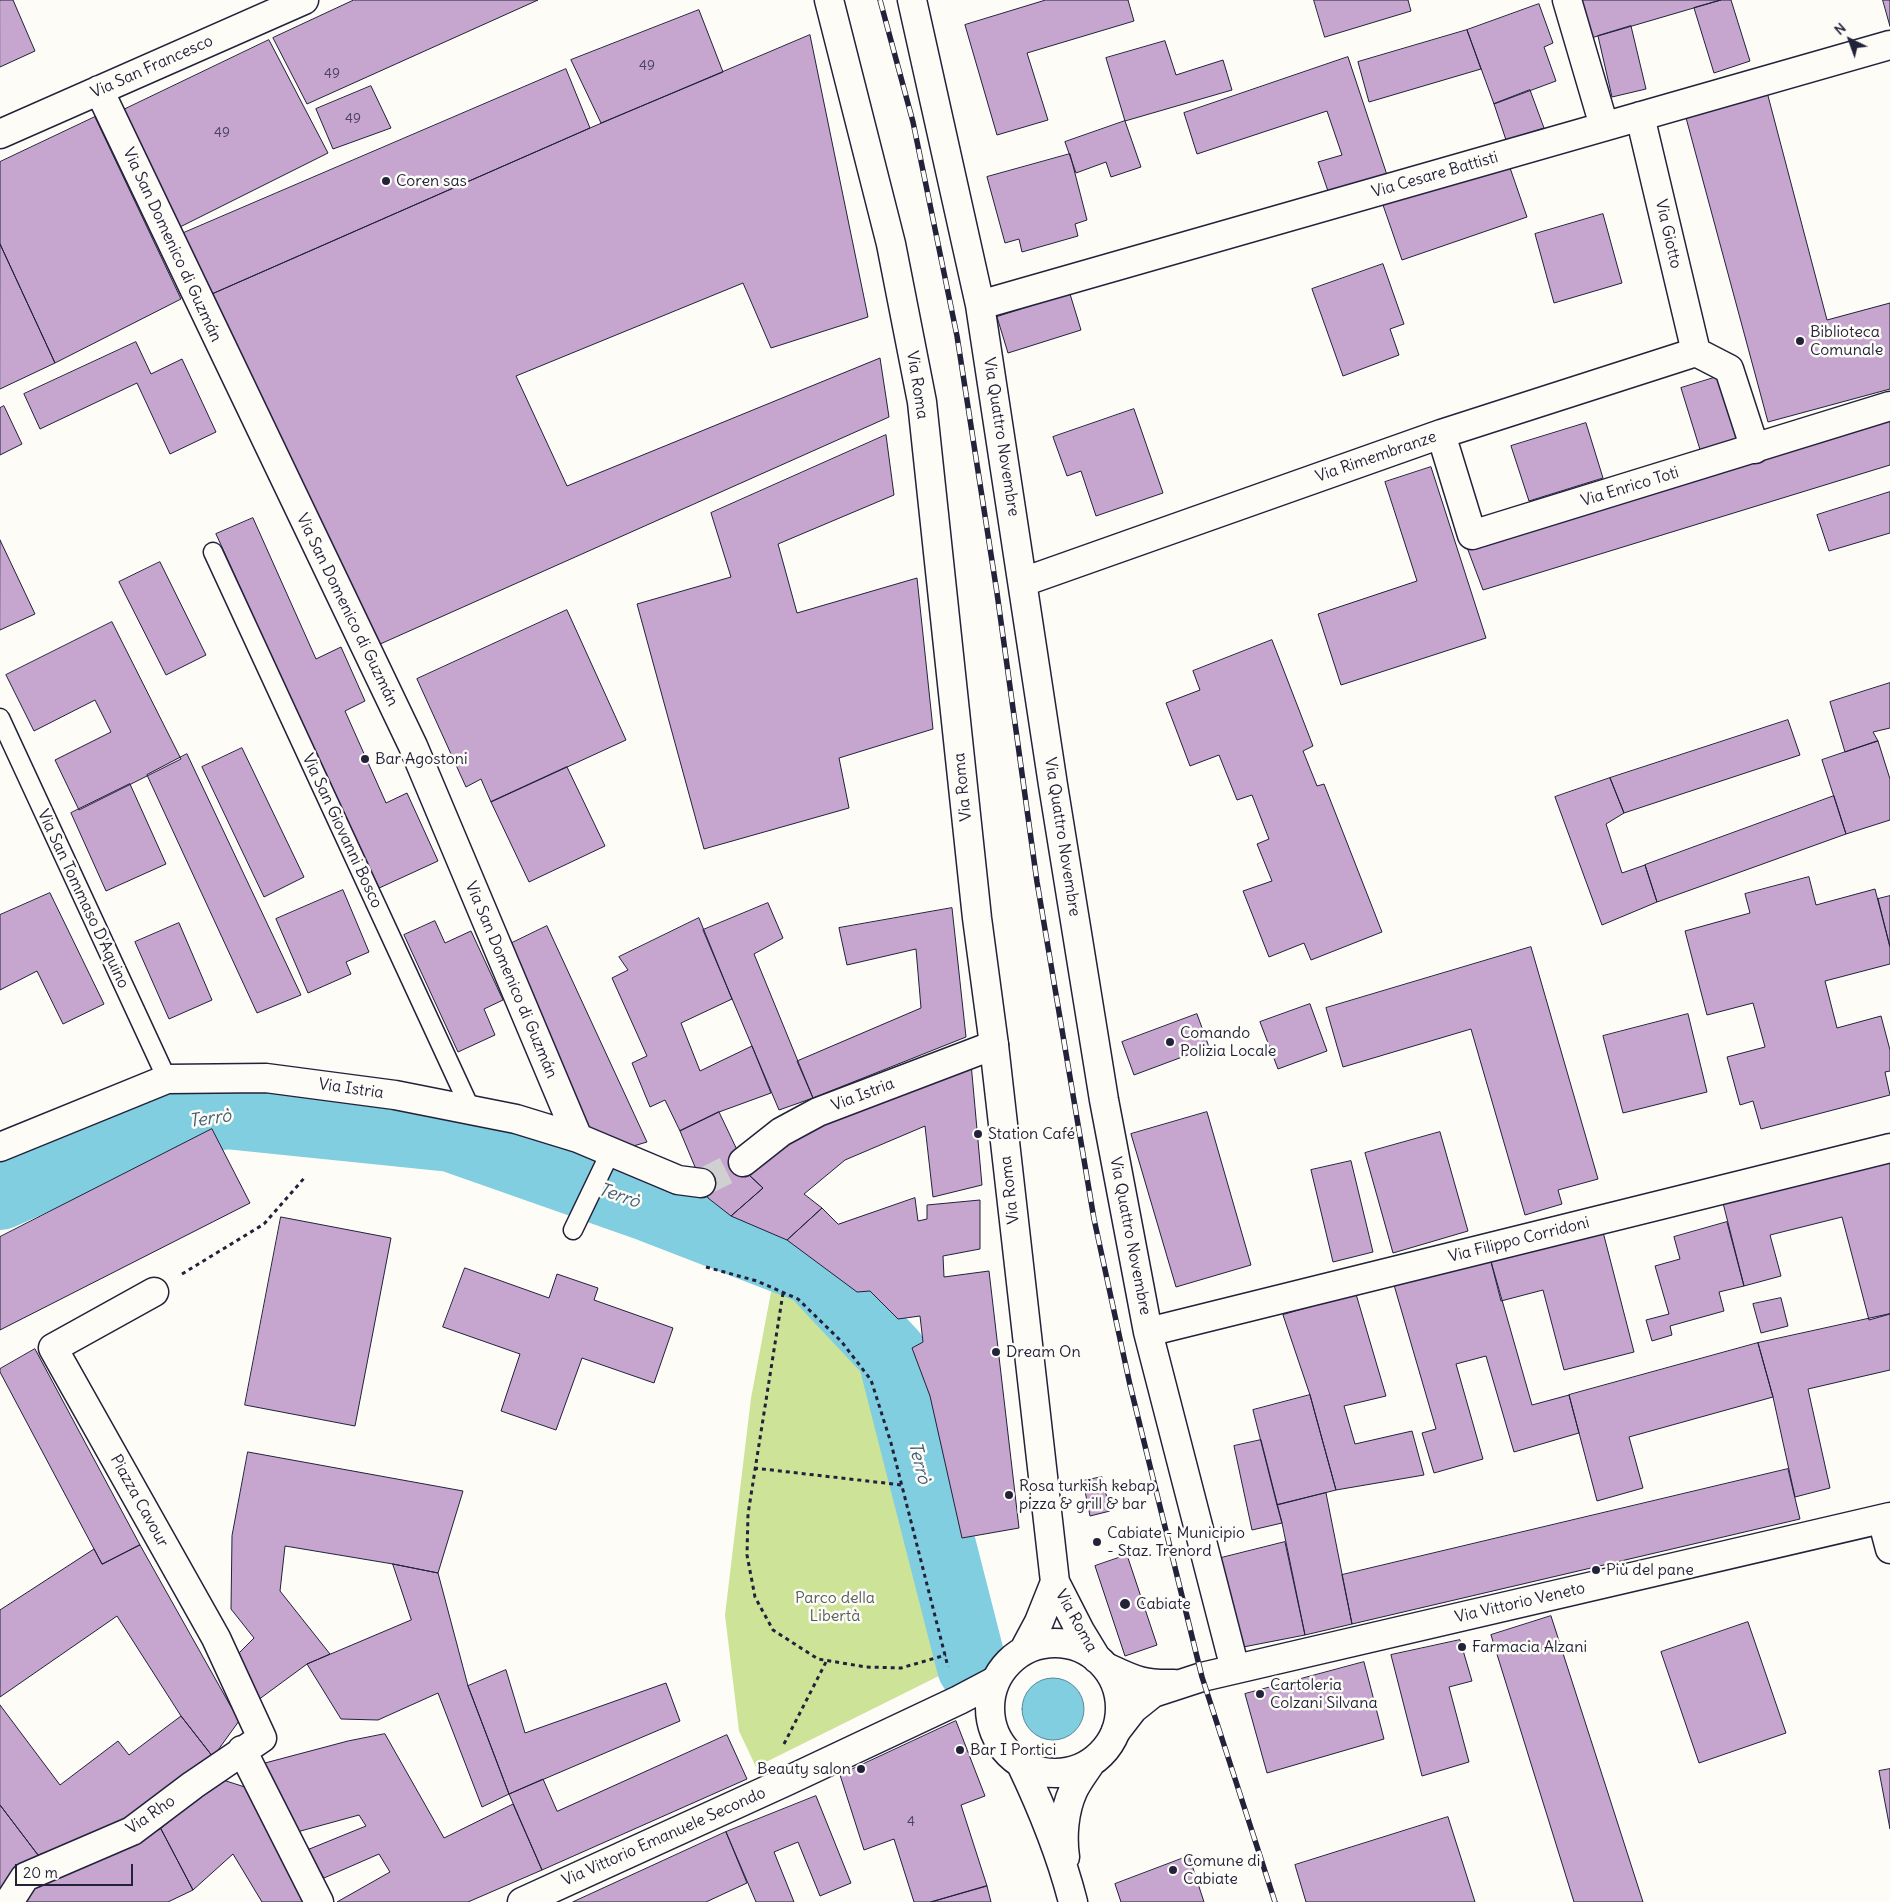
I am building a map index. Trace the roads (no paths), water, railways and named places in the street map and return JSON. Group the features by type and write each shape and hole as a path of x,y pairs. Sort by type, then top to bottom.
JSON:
{"street":[{"name":"Via San Francesco","path":"0,134 304,0"},
{"name":"Via Roma","path":"829,0 892,244 922,402 976,908 994,1045 1055,1582 1080,1631 1101,1663"},
{"name":"Via Quattro Novembre","path":"912,0 980,305 1053,785 1104,1100 1148,1332 1235,1669"},
{"path":"1567,0 1604,126"},
{"name":"Via Cesare Battisti","path":"980,305 1890,45"},
{"name":"Via San Domenico di Guzmán","path":"98,90 413,746 578,1138"},
{"name":"Via Giotto","path":"1640,116 1696,352"},
{"path":"1696,352 1729,369 1755,449"},
{"name":"Via Rimembranze","path":"1023,582 1441,434 1696,352"},
{"name":"Via Enrico Toti","path":"1441,434 1472,535 1890,406"},
{"name":"Via Istria","path":"743,1162 781,1132 818,1112 994,1045"},
{"name":"Via Istria","path":"0,1147 167,1079 266,1078 395,1095 516,1119 611,1150 678,1180 702,1182"},
{"name":"Via Filippo Corridoni","path":"1148,1332 1890,1148"},
{"name":"Piazza Cavour","path":"154,1292 53,1348 216,1638 262,1738 242,1750"},
{"path":"1886,1518 1890,1550"},
{"name":"Via Vittorio Veneto","path":"1116,1730 1133,1710 1153,1693 1181,1683 1886,1518"},
{"name":"Via Roma","path":"1024,1650 1039,1622 1055,1582"},
{"path":"1071,1892 1063,1839 1066,1815 1073,1791 1090,1764 1106,1750 1116,1730 1120,1708 1117,1687 1101,1663 1089,1652 1069,1644 1046,1644 1024,1650 1007,1663 995,1681 990,1701 990,1722 998,1742 1011,1758 1029,1769 1050,1774 1070,1772 1090,1764"},
{"name":"Via Vittorio Veneto","path":"1101,1663 1133,1680 1151,1684 1181,1683"},
{"name":"Via Vittorio Emanuele Secondo","path":"522,1902 787,1781 959,1700 995,1681"},
{"path":"242,1750 319,1902"},
{"name":"Via Rho","path":"10,1902 24,1877 132,1831 242,1750"},
{"path":"1021,1764 1037,1797 1071,1892"}],"lane":[{"name":"Via San Giovanni Bosco","path":"212,552 471,1110"},
{"name":"Via San Tommaso D'Aquino","path":"0,718 167,1079"},
{"path":"573,1230 611,1150"}],"water":[{"path":"1053,1678 1065,1680 1075,1687 1082,1697 1084,1709 1082,1721 1075,1731 1065,1738 1053,1740 1041,1738 1031,1731 1024,1721 1022,1709 1024,1697 1031,1687 1041,1680"}],"waterway":[{"name":"Terrò","path":"0,1195 147,1130 226,1114 451,1137 650,1207 813,1270 892,1354 972,1667"}],"tunnel":[{"path":"701,1183 743,1162"}],"railway":[{"path":"880,0 913,122 957,336 997,593 1037,882 1094,1219 1130,1385 1202,1677 1275,1902"}],"place":[{"name":"Coren sas","path":"386,181"},
{"name":"Biblioteca Comunale","path":"1800,341"},
{"name":"Bar Agostoni","path":"365,759"},
{"name":"Comando Polizia Locale","path":"1170,1042"},
{"name":"Station Café","path":"978,1134"},
{"name":"Dream On","path":"996,1352"},
{"name":"Rosa turkish kebap pizza & grill & bar","path":"1009,1495"},
{"name":"Cabiate - Municipio - Staz. Trenord","path":"1097,1542"},
{"name":"Più del pane","path":"1596,1570"},
{"name":"Cabiate","path":"1125,1604"},
{"name":"Farmacia Alzani","path":"1462,1647"},
{"name":"Cartoleria Colzani Silvana","path":"1260,1694"},
{"name":"Bar I Portici","path":"960,1750"},
{"name":"Beauty salon","path":"861,1769"},
{"name":"Comune di Cabiate","path":"1173,1870"}],"park label":[{"name":"Parco della Libertà","path":"835,1607"}]}
